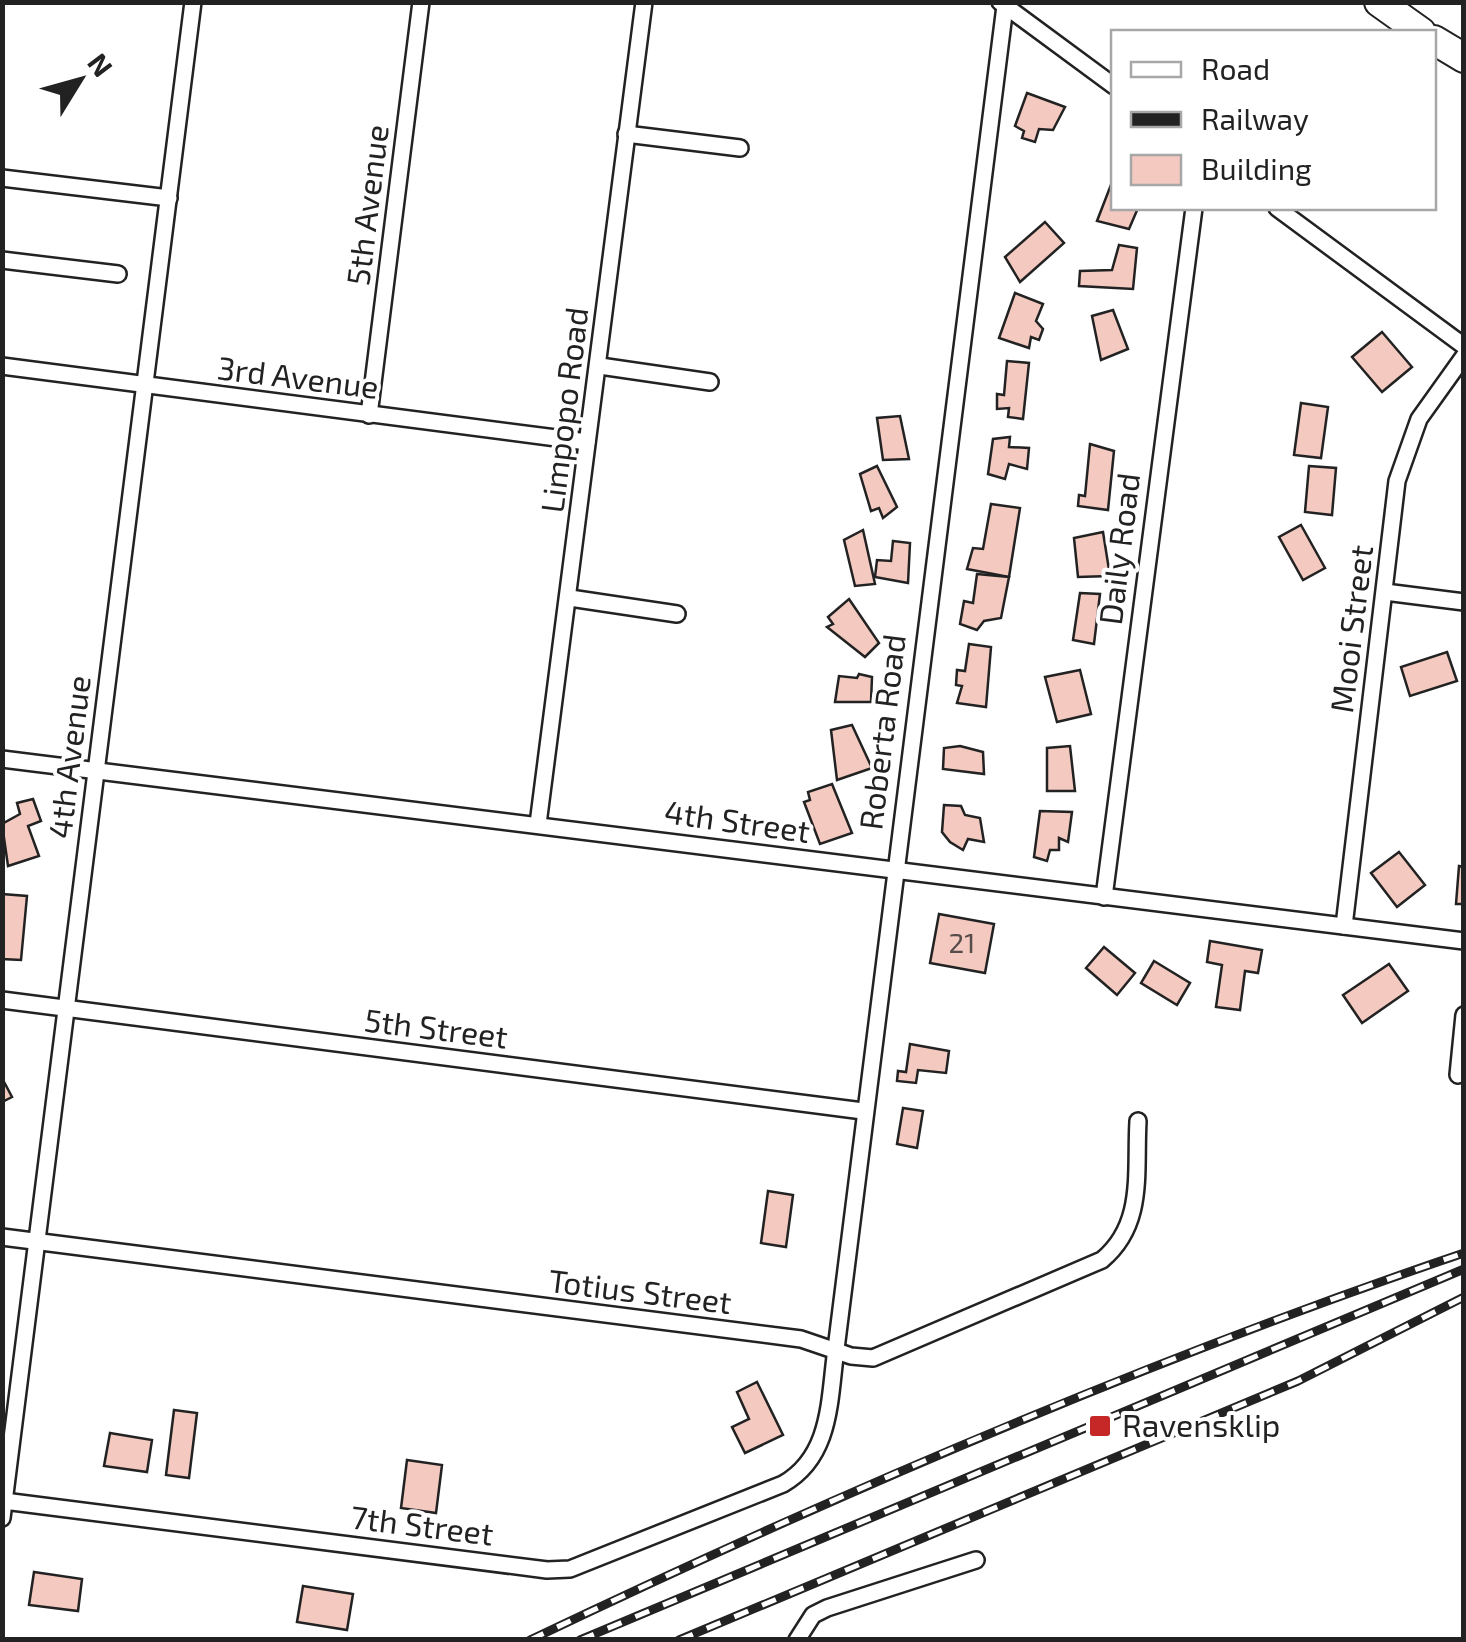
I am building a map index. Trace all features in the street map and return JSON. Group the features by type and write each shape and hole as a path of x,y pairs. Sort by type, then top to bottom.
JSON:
{"highway":[{"path":"1379,2 1418,30"},
{"path":"1436,41 1464,58"}],"street":[{"name":"4th Avenue","path":"4,1510 193,2"},
{"name":"5th Avenue","path":"369,415 421,2"},
{"name":"Limpopo Road","path":"538,824 644,2"},
{"path":"1003,4 1111,84"},
{"name":"Roberta Road","path":"811,1463 825,1427 836,1349 1003,4"},
{"path":"626,134 740,148"},
{"path":"2,178 168,198"},
{"name":"Daily Road","path":"1104,897 1194,210"},
{"path":"1280,210 1464,346"},
{"path":"2,260 118,274"},
{"name":"Mooi Street","path":"1344,926 1397,481 1405,448 1419,419 1464,356"},
{"name":"3rd Avenue","path":"2,366 587,442"},
{"path":"600,366 710,382"},
{"path":"1385,592 1464,602"},
{"path":"570,598 677,614"},
{"name":"4th Street","path":"2,759 1464,941"},
{"name":"5th Street","path":"2,1000 863,1111"},
{"path":"1458,1075 1464,1015"},
{"name":"Totius Street","path":"2,1236 801,1339 873,1358 1102,1260 1128,1235 1133,1217 1138,1122"},
{"name":"7th Street","path":"4,1510 528,1567 570,1568 595,1562 783,1484 811,1463"},
{"path":"798,1640 813,1616 827,1608 976,1560"}],"building":[{"path":"1027,93 1065,107 1053,130 1039,129 1035,142 1022,138 1024,131 1015,126"},
{"path":"1111,185 1111,210 1137,210 1129,229 1097,221"},
{"path":"1045,222 1064,243 1020,282 1005,257"},
{"path":"1119,245 1137,248 1133,289 1079,286 1080,271 1112,270"},
{"path":"1015,293 1043,304 1036,321 1043,329 1039,340 1031,337 1029,348 999,338"},
{"path":"1113,310 1128,349 1101,360 1092,316"},
{"path":"1382,332 1412,367 1382,392 1352,357"},
{"path":"1007,361 1029,363 1023,419 1008,417 1009,408 997,409 997,394 1004,395"},
{"path":"1301,403 1328,407 1321,458 1294,455"},
{"path":"900,416 909,459 883,460 877,418"},
{"path":"1010,437 1009,447 1029,448 1027,469 1009,464 1005,479 988,474 993,439"},
{"path":"1090,444 1114,451 1108,510 1078,506 1079,495 1085,496"},
{"path":"877,466 897,507 883,518 879,508 871,511 860,474"},
{"path":"1309,466 1336,468 1332,515 1305,512"},
{"path":"991,504 1020,508 1009,577 967,569 973,548 983,549"},
{"path":"1301,525 1325,568 1303,580 1279,537"},
{"path":"863,530 875,584 855,586 844,540"},
{"path":"1103,532 1110,576 1078,577 1074,538"},
{"path":"893,541 910,543 908,583 875,577 877,560 891,561"},
{"path":"977,574 1009,577 1001,618 984,621 977,630 960,624 964,601 973,603"},
{"path":"1080,593 1100,594 1094,644 1073,640"},
{"path":"849,599 879,643 865,657 827,627 833,624 828,617"},
{"path":"969,644 991,647 986,707 957,703 962,686 956,685 957,670 965,671"},
{"path":"1447,652 1457,681 1410,696 1401,667"},
{"path":"1080,670 1091,714 1057,722 1045,677"},
{"path":"859,674 872,677 871,702 835,702 839,676 857,678"},
{"path":"852,725 872,768 837,780 831,730"},
{"path":"960,746 983,752 984,774 943,769 944,748"},
{"path":"1070,746 1075,791 1047,791 1047,748"},
{"path":"832,784 852,833 820,844 804,802 810,800 808,792"},
{"path":"33,799 41,821 28,826 39,856 8,866 2,824 20,814 17,803"},
{"path":"944,805 961,806 965,815 980,818 984,842 968,839 963,850 950,842 942,832"},
{"path":"1040,811 1072,812 1068,842 1059,838 1059,850 1050,850 1047,861 1034,857"},
{"path":"1399,852 1425,885 1397,907 1371,873"},
{"path":"1459,866 1464,867 1464,904 1456,904"},
{"path":"2,894 27,896 21,960 2,959"},
{"path":"939,914 994,924 985,973 930,963"},
{"path":"1210,941 1262,950 1258,973 1245,971 1240,1010 1216,1007 1222,965 1207,962"},
{"path":"1104,947 1135,973 1117,995 1086,968"},
{"path":"1154,961 1190,983 1177,1005 1141,983"},
{"path":"1389,964 1408,991 1362,1023 1343,995"},
{"path":"910,1044 949,1051 946,1073 918,1070 916,1083 897,1081 898,1071 906,1072"},
{"path":"2,1078 12,1097 2,1102"},
{"path":"903,1108 923,1111 917,1148 897,1144"},
{"path":"768,1191 793,1195 786,1247 761,1243"},
{"path":"757,1382 783,1435 745,1453 732,1427 749,1419 737,1392"},
{"path":"174,1410 197,1413 189,1478 166,1475"},
{"path":"110,1433 152,1440 147,1472 104,1466"},
{"path":"407,1460 442,1465 436,1513 401,1508"},
{"path":"34,1572 82,1579 78,1611 29,1605"},
{"path":"303,1586 353,1594 347,1630 297,1622"}],"railway":[{"path":"530,1640 991,1433 1226,1339 1464,1253"},
{"path":"580,1640 1464,1269"},
{"path":"679,1640 1298,1381 1464,1297"}],"place":[{"name":"Ravensklip","path":"1100,1426"}]}
